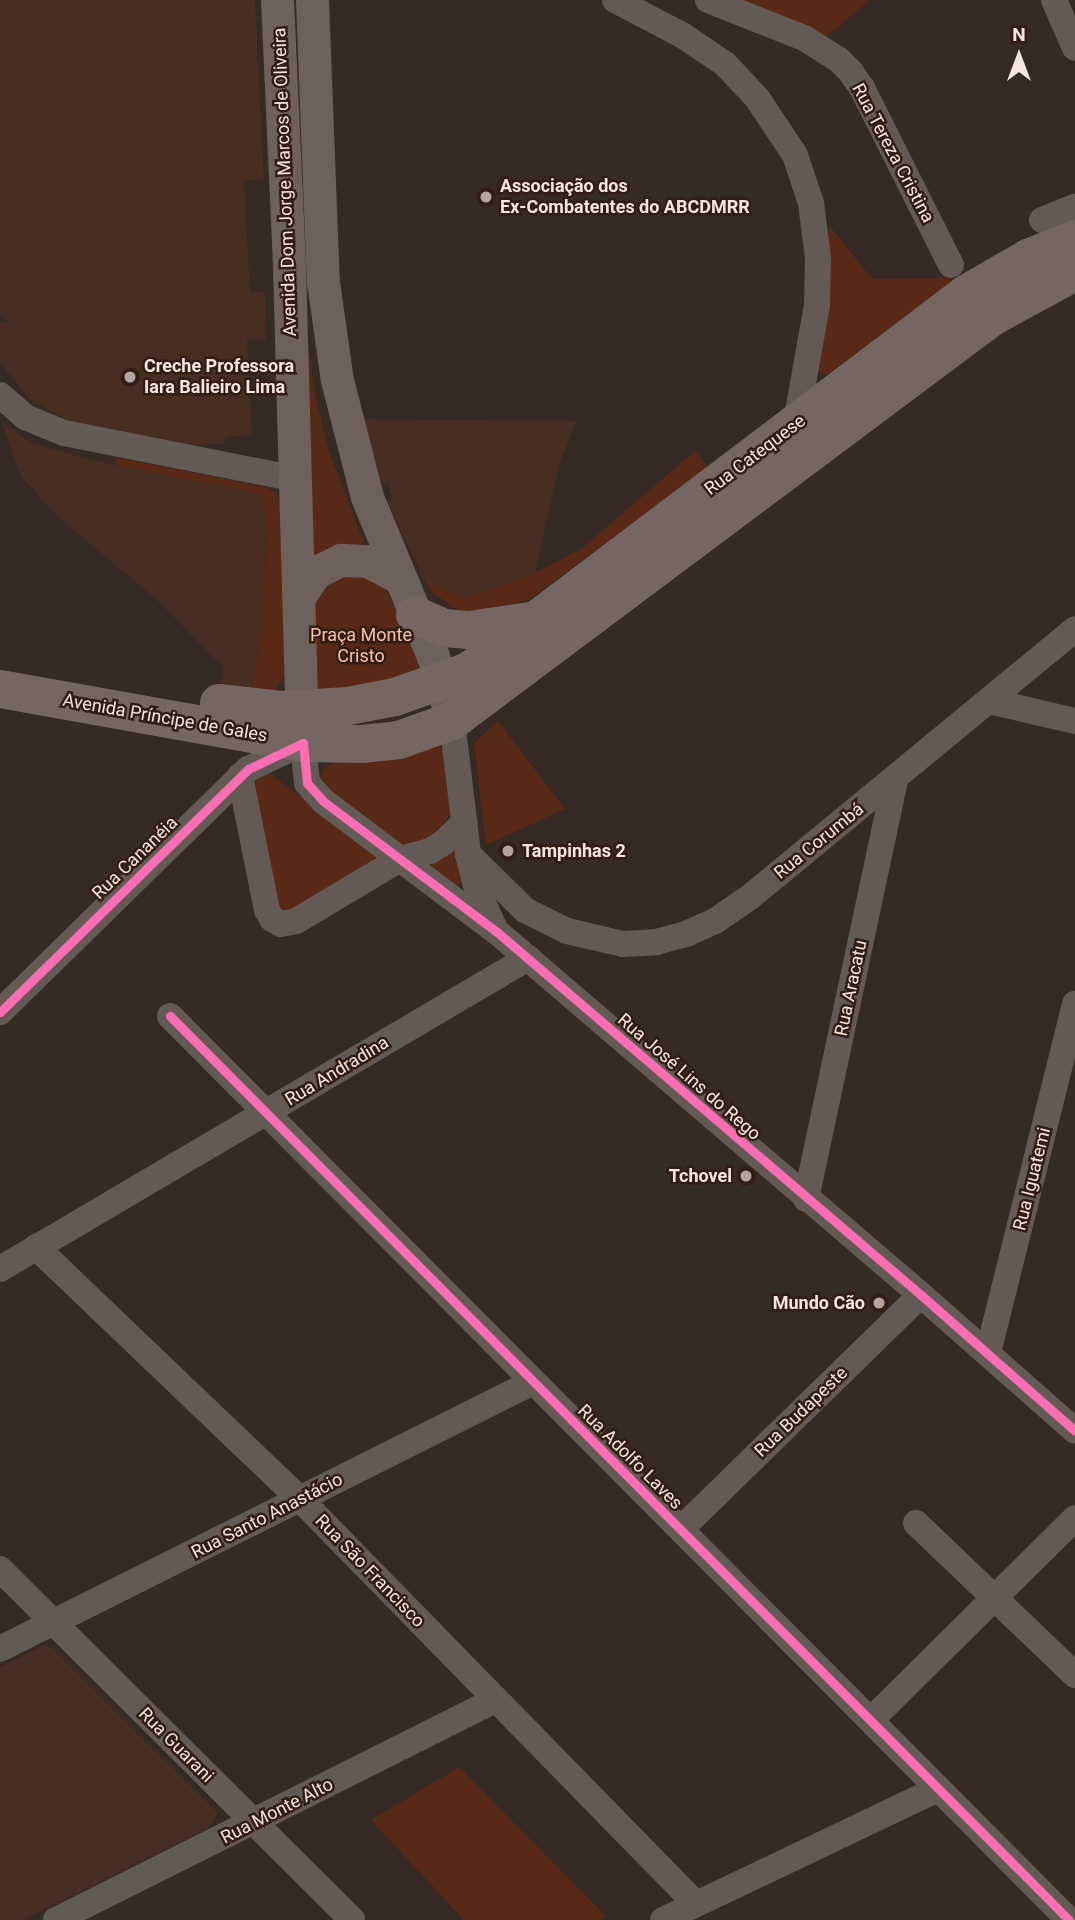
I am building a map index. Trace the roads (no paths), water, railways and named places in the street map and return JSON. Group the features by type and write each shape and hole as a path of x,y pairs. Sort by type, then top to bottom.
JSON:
{"highway":[{"name":"Rua Catequese","path":"442,682 469,671 539,620 966,294 1028,258 1075,239"},
{"name":"Rua Catequese","path":"452,721 992,317 1075,272"},
{"path":"415,615 444,628 469,631 539,620"},
{"name":"Avenida Príncipe de Gales","path":"0,665 245,708 362,744 390,741 452,721"},
{"name":"Avenida Príncipe de Gales","path":"0,689 302,726 370,702 442,682"}],"main road":[{"name":"Avenida Dom Jorge Marcos de Oliveira","path":"277,0 296,479 302,726"},
{"name":"Avenida Dom Jorge Marcos de Oliveira","path":"312,0 323,282 329,332 358,468 442,682 452,721"},
{"path":"299,597 316,572 341,560 368,561 400,578"}],"street":[{"path":"615,0 682,35 725,64 757,99 795,155 811,203 818,258 817,305 796,423"},
{"name":"Rua Tereza Cristina","path":"708,0 804,38 838,59 850,71 862,88 951,265"},
{"path":"1054,0 1075,48"},
{"path":"1042,220 1075,208"},
{"path":"0,395 25,417 64,433 296,479"},
{"name":"Rua Corumbá","path":"468,854 491,880 526,910 567,932 604,942 640,944 686,934 715,921 750,897 1075,629"},
{"path":"989,701 1075,721"},
{"name":"Rua José Lins do Rego","path":"452,721 468,854 483,904 497,932"},
{"name":"Rua José Lins do Rego","path":"302,726 304,772 314,792 528,958 806,1199 989,1353 1075,1431"},
{"name":"Rua Cananéia","path":"0,1012 240,776 302,726"},
{"path":"240,776 267,910 276,923 291,924 400,859 430,851 443,843 465,822"},
{"name":"Rua Aracatu","path":"806,1199 896,777"},
{"name":"Rua Corumbá","path":"446,893 483,904 526,910"},
{"name":"Rua Andradina","path":"0,1269 528,958"},
{"name":"Rua Iguatemi","path":"989,1353 1075,1004"},
{"name":"Rua Adolfo Laves","path":"170,1016 1069,1920"},
{"name":"Rua São Francisco","path":"36,1247 300,1499 696,1904"},
{"name":"Rua Budapeste","path":"681,1529 921,1295"},
{"name":"Rua Santo Anastácio","path":"0,1649 533,1382"},
{"path":"871,1720 1075,1518"},
{"path":"916,1523 1075,1675"},
{"name":"Rua Guarani","path":"0,1569 352,1920"},
{"name":"Rua Monte Alto","path":"56,1920 496,1700"},
{"path":"663,1920 938,1789"}],"place":[{"name":"Associação dos Ex-Combatentes do ABCDMRR","path":"486,197"},
{"name":"Creche Professora Iara Balieiro Lima","path":"130,377"},
{"name":"Tampinhas 2","path":"508,851"},
{"name":"Tchovel","path":"746,1176"},
{"name":"Mundo Cão","path":"879,1303"}],"park label":[{"name":"Praça Monte Cristo","path":"361,646"}]}
